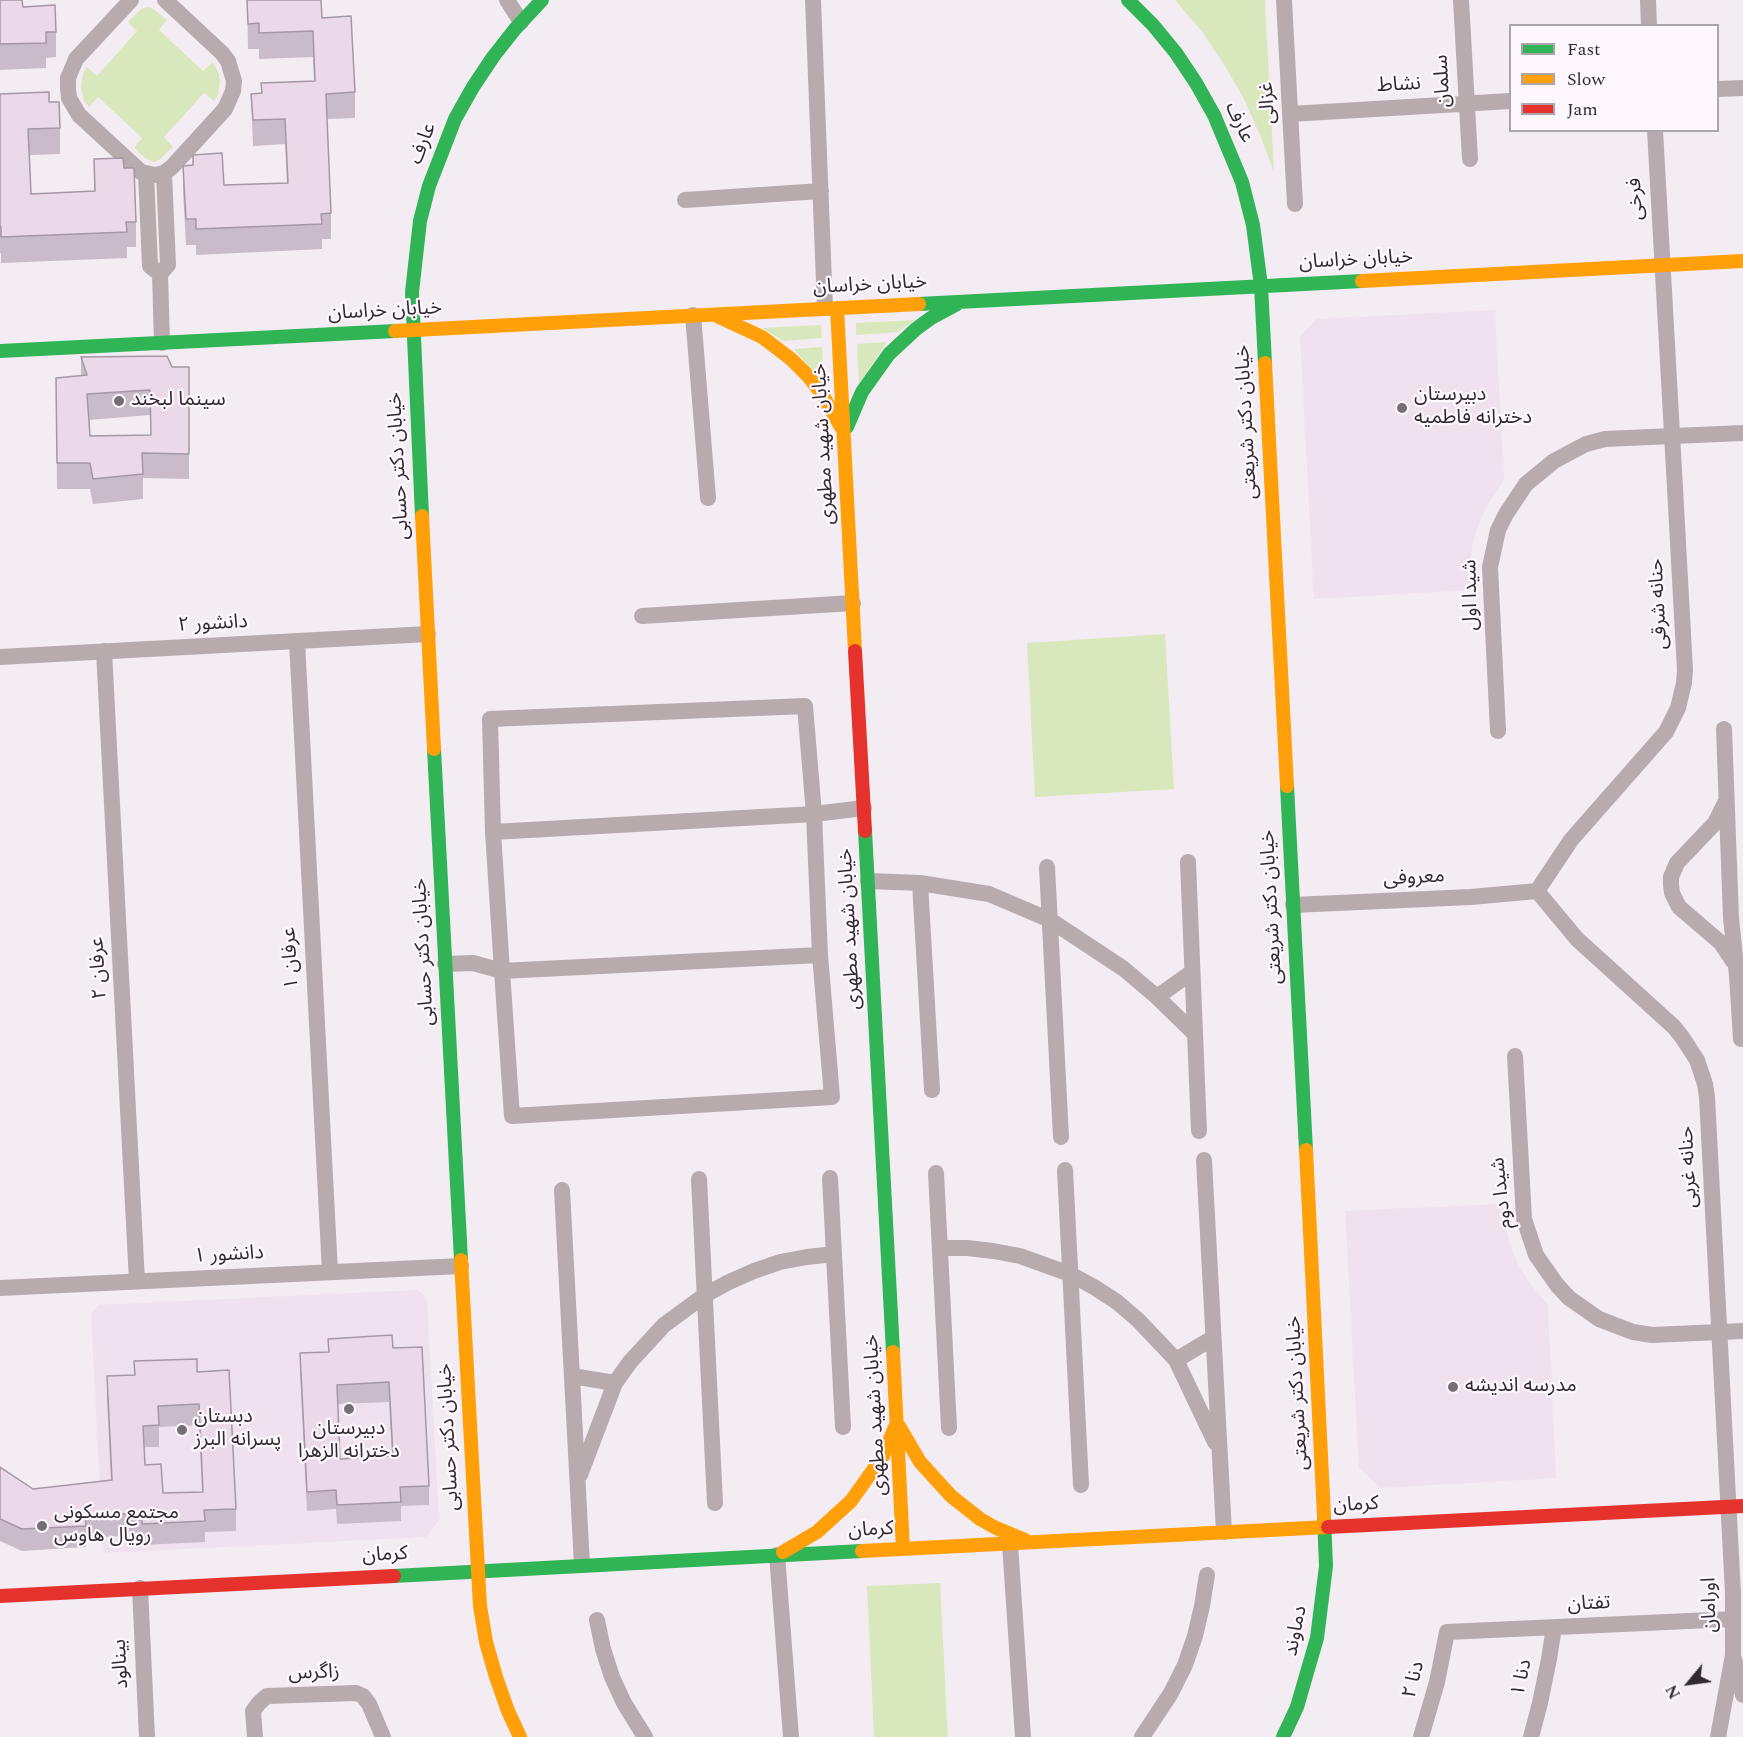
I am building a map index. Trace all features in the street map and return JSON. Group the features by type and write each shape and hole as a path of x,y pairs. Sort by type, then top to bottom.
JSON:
{"street":[{"path":"131,0 76,59 68,78 69,98 79,115 136,168 146,174 155,175 164,173 172,167 225,109 233,91 234,81 228,61 222,53 165,0"},
{"path":"507,0 521,22"},
{"name":"عارف","path":"412,330 412,292 416,248 423,209 441,152 455,118 472,87 521,22 542,0"},
{"path":"813,0 820,191 831,308"},
{"name":"عارف","path":"1128,0 1176,53 1196,83 1224,137 1242,182 1251,217 1261,286"},
{"name":"غزالی","path":"1284,0 1295,204"},
{"name":"سلمان","path":"1461,0 1470,159"},
{"path":"1648,0 1649,24"},
{"path":"1719,89 1743,88"},
{"name":"نشاط","path":"1290,114 1509,101"},
{"name":"فرخی","path":"1655,132 1663,265"},
{"path":"162,343 160,274 168,265 164,173"},
{"path":"146,174 150,266 160,274"},
{"path":"685,200 820,191"},
{"name":"خیابان خراسان","path":"0,351 1743,261"},
{"name":"حنانه شرقی","path":"1538,891 1571,840 1659,742 1673,720 1682,696 1684,670 1663,265"},
{"name":"خیابان دکتر شریعتی","path":"1261,286 1325,1527"},
{"path":"844,435 862,392 874,372 889,354 931,318 964,301"},
{"name":"خیابان شهید مطهری","path":"831,308 844,435 903,1549"},
{"path":"711,314 762,337 791,359 822,394 844,435"},
{"path":"693,315 708,498"},
{"name":"خیابان دکتر حسابی","path":"412,330 477,1571 480,1606 489,1650 505,1702 520,1737"},
{"name":"شیدا اول","path":"1498,731 1490,567 1498,530 1526,484 1554,460 1586,444 1605,439 1740,432"},
{"path":"642,616 853,603"},
{"name":"دانشور ۲","path":"0,657 428,634"},
{"name":"عرفان ۱","path":"297,641 330,1272"},
{"name":"عرفان ۲","path":"104,651 137,1281"},
{"path":"805,706 814,814 820,955 832,1097 512,1116 493,832 490,719 805,706"},
{"path":"1716,938 1727,931 1731,924 1736,880 1728,846 1724,729"},
{"path":"1727,797 1720,815 1710,829 1677,863 1671,877 1671,885 1679,907 1728,950 1736,967"},
{"path":"493,832 814,814 864,808"},
{"path":"1710,829 1722,834 1728,846"},
{"path":"1188,862 1199,1131"},
{"path":"1047,867 1061,1137"},
{"path":"868,880 920,883 988,894 1050,920 1124,969 1195,1034"},
{"path":"920,883 932,1090"},
{"name":"معروفی","path":"1293,905 1471,897 1538,891"},
{"name":"حنانه غربی","path":"1538,891 1576,939 1674,1027 1690,1048 1705,1084 1720,1332 1736,1506"},
{"path":"1731,918 1741,1039"},
{"path":"445,964 473,963 502,971 820,955"},
{"path":"1157,997 1192,972"},
{"name":"شیدا دوم","path":"1515,1056 1524,1219 1536,1255 1557,1285 1583,1309 1615,1327 1633,1332 1652,1335 1743,1331"},
{"path":"1204,1160 1224,1532"},
{"path":"1065,1170 1081,1485"},
{"path":"936,1173 949,1428"},
{"path":"830,1178 843,1427"},
{"path":"699,1179 716,1503"},
{"path":"562,1190 582,1566"},
{"path":"940,1248 967,1248 1020,1256 1070,1274 1117,1302 1138,1320 1176,1360 1218,1448"},
{"path":"577,1481 615,1383 641,1349 664,1325 705,1295 754,1271 780,1262 834,1254"},
{"name":"دانشور ۱","path":"0,1288 461,1266"},
{"path":"1176,1360 1213,1338"},
{"path":"572,1376 615,1383"},
{"path":"897,1422 920,1462 951,1496 996,1528 1030,1542"},
{"path":"791,1737 777,1556 817,1532 851,1501 883,1456 897,1422"},
{"name":"کرمان","path":"0,1596 1736,1506"},
{"name":"اورامان","path":"1718,1737 1733,1655 1736,1506"},
{"name":"دماوند","path":"1283,1737 1303,1690 1317,1638 1326,1566 1325,1527"},
{"path":"1010,1544 1023,1737"},
{"path":"1143,1737 1171,1693 1185,1665 1195,1636 1207,1575"},
{"name":"بینالود","path":"140,1588 147,1737"},
{"name":"تفتان","path":"1447,1632 1733,1619"},
{"path":"597,1620 612,1677 624,1703 645,1737"},
{"name":"دنا ۱","path":"1531,1737 1547,1670 1554,1627"},
{"name":"دنا ۲","path":"1421,1737 1437,1682 1447,1632"},
{"path":"1733,1655 1743,1695"},
{"name":"زاگرس","path":"255,1737 253,1711 258,1703 267,1696 356,1693 363,1696 369,1704 383,1737"}],"shaded area":[{"name":"دبیرستان دخترانه فاطمیه","path":"1495,310 1504,480 1488,504 1473,542 1469,567 1470,590 1314,599 1300,336 1317,319"},
{"name":"مدرسه اندیشه","path":"1503,1204 1504,1221 1510,1245 1518,1264 1548,1305 1556,1478 1381,1488 1359,1468 1345,1211"},
{"path":"418,1290 427,1298 439,1520 426,1537 103,1553 91,1314 99,1305"}],"green space":[{"path":"1175,0 1265,0 1274,172 1244,99 1203,33"},
{"path":"152,8 167,20 159,30 203,71 213,62 220,81 218,95 214,101 204,93 164,137 173,147 154,162 145,158 134,148 142,138 98,97 89,107 84,101 81,87 83,73 87,67 97,76 137,31 128,22 141,9"},
{"path":"915,320 898,332 856,335 856,323"},
{"path":"821,325 822,338 784,341 762,328"},
{"path":"887,342 859,384 857,344"},
{"path":"822,347 824,386 794,349"},
{"path":"1165,634 1174,789 1035,797 1027,643"},
{"path":"940,1583 948,1737 874,1737 867,1586"}],"building":[{"path":"0,0 22,0 23,7 55,5 56,32 46,32 46,43 0,44"},
{"path":"247,0 321,0 322,18 351,16 355,92 326,94 331,213 321,214 322,224 196,229 196,219 186,219 183,166 193,165 193,155 222,153 224,185 288,183 285,119 253,120 251,94 262,93 261,83 315,81 313,31 259,33 259,23 248,24"},
{"path":"49,92 49,102 59,102 60,128 28,129 31,194 95,191 94,159 123,158 124,168 134,168 136,222 126,222 127,232 1,237 0,94"},
{"path":"167,356 172,367 189,367 189,454 142,453 143,474 93,479 90,463 57,463 56,378 87,375 81,357","holes":["150,390 151,435 90,436 87,394"]},
{"path":"392,1335 393,1348 422,1347 429,1486 400,1487 401,1502 337,1505 336,1490 307,1492 300,1353 329,1352 328,1339","holes":["389,1382 393,1456 340,1459 337,1385"]},
{"path":"197,1359 197,1372 229,1370 236,1509 204,1510 205,1521 142,1524 142,1513 85,1516 86,1526 22,1529 0,1519 0,1467 33,1489 112,1480 107,1376 135,1375 134,1361","holes":["199,1404 203,1492 163,1493 161,1464 145,1465 143,1426 159,1425 158,1406"]}],"traffic: fast":[{"path":"422,516 412,292 420,221 429,186 455,119 493,57 542,0"},
{"path":"1128,0 1176,53 1196,83 1214,115 1242,182 1253,225 1261,286 1265,363"},
{"path":"919,304 1362,281"},
{"path":"847,427 862,392 889,354 916,329 957,304"},
{"path":"0,351 395,331"},
{"path":"434,749 461,1260"},
{"path":"1287,786 1306,1150"},
{"path":"865,831 893,1352"},
{"path":"1283,1737 1297,1707 1317,1638 1326,1566 1324,1517"},
{"path":"394,1576 862,1551"}],"traffic: slow":[{"path":"1362,281 1743,261"},
{"path":"395,331 919,304"},
{"path":"837,308 855,651"},
{"path":"719,317 762,337 791,359 822,394 841,427"},
{"path":"1265,363 1287,786"},
{"path":"422,516 434,749"},
{"path":"1306,1150 1324,1517"},
{"path":"461,1260 480,1606 486,1642 496,1677 520,1737"},
{"path":"893,1352 903,1549"},
{"path":"899,1426 920,1462 951,1496 980,1519 1025,1540"},
{"path":"783,1552 817,1532 851,1501 883,1456 895,1427"},
{"path":"862,1551 1328,1527"}],"traffic: jam":[{"path":"855,651 865,831"},
{"path":"1328,1527 1743,1506"},
{"path":"0,1596 394,1576"}],"place":[{"name":"سینما لبخند","path":"119,401"},
{"name":"دبیرستان دخترانه فاطمیه","path":"1402,408"},
{"name":"مدرسه اندیشه","path":"1453,1387"},
{"name":"دبیرستان دخترانه الزهرا","path":"349,1409"},
{"name":"دبستان پسرانه البرز","path":"182,1430"},
{"name":"مجتمع مسکونی رویال هاوس","path":"42,1526"}]}
